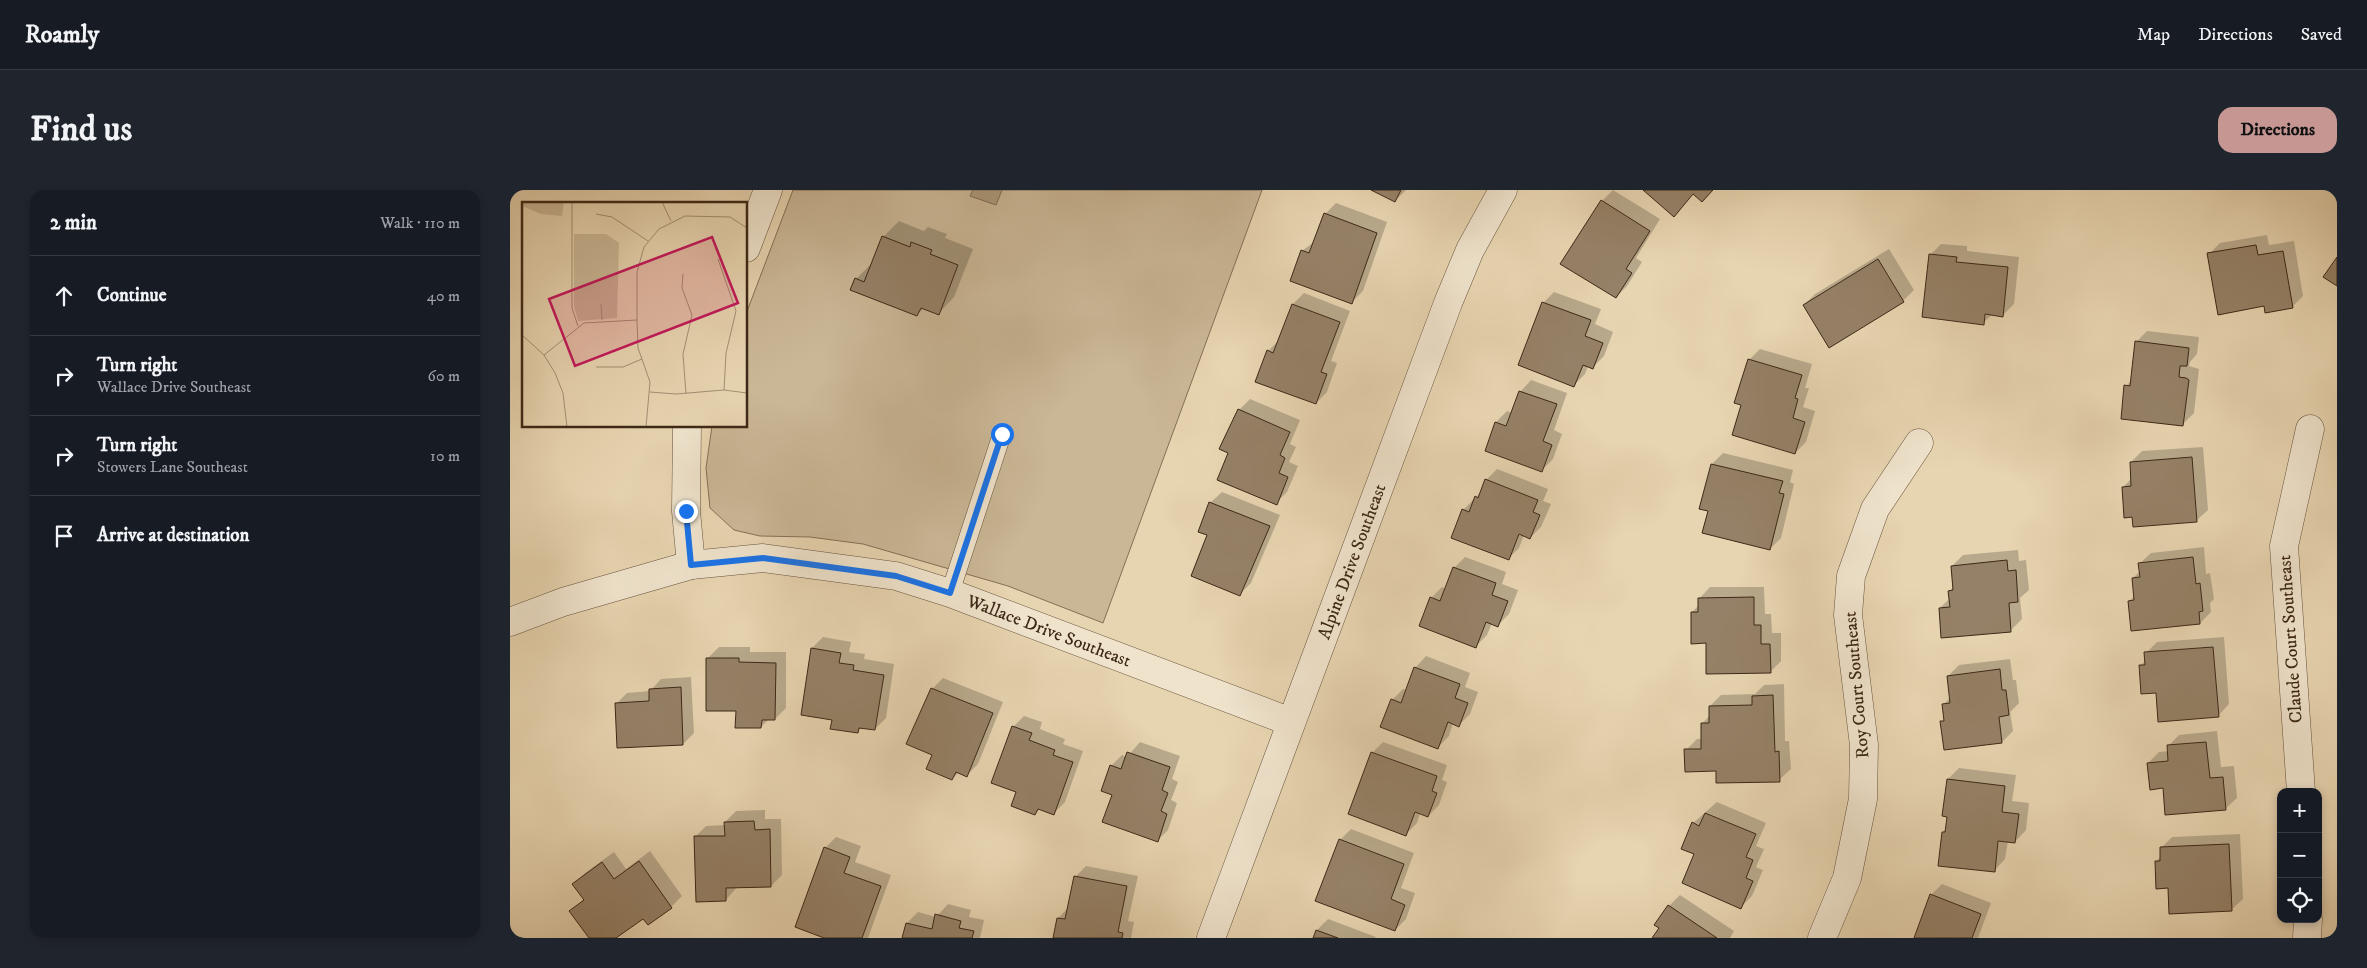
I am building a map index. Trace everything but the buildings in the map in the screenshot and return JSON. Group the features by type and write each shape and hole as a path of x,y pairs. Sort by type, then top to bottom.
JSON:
{"street":[{"path":"748,243 768,190"},
{"name":"Alpine Drive Southeast","path":"1212,938 1448,303 1470,250 1503,190"},
{"path":"687,428 686,511 691,565"},
{"name":"Claude Court Southeast","path":"2301,788 2284,546 2310,429"},
{"name":"Roy Court Southeast","path":"1822,938 1847,878 1863,800 1864,746 1848,615 1851,576 1875,508 1919,443"},
{"name":"Wallace Drive Southeast","path":"510,622 563,602 691,565 763,558 896,576 950,593 1291,722"},
{"path":"2307,938 2308,923"}],"lane":[{"path":"950,593 1002,434"}],"shaded area":[{"path":"793,190 1262,190 1103,623 1008,586 863,544 810,537 760,536 734,530 710,508 706,468 712,428 748,428 748,309"},
{"path":"973,190 1002,190 996,205 970,196"}],"route":[{"path":"686,511 691,565 763,558 896,576 950,593 1002,434"}]}
